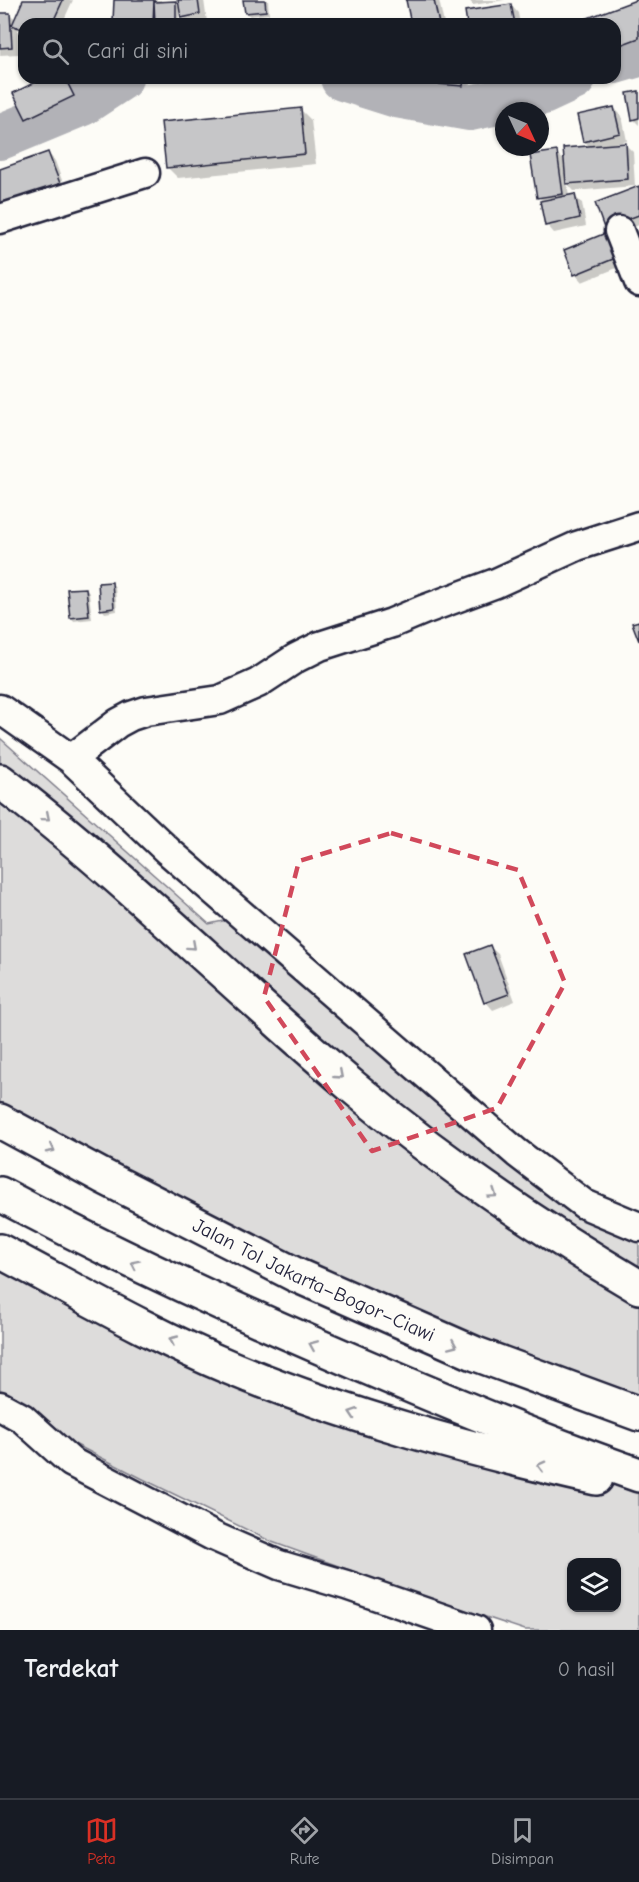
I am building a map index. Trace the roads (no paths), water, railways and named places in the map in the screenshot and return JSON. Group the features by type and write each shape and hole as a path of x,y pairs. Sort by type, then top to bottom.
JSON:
{"highway":[{"path":"0,781 82,847 354,1088 485,1188 639,1287"},
{"name":"Jalan Tol Jakarta–Bogor–Ciawi","path":"0,1121 296,1275 476,1354 639,1414"},
{"path":"0,1194 159,1275 301,1340 522,1432 639,1475"},
{"path":"0,1251 150,1330 230,1367 305,1396 379,1422 466,1447 639,1488"}],"street":[{"path":"0,219 145,173"},
{"path":"620,231 639,282"},
{"path":"71,759 118,723 131,716 146,711 227,698 258,683 296,658 320,646 392,623 496,583 577,546 639,526"},
{"path":"0,709 71,759 168,851 516,1153 584,1204 639,1227"},
{"path":"0,1406 22,1418 71,1462 213,1536 279,1565 346,1585 476,1630"}],"waterway":[{"path":"621,59 639,54"},
{"path":"0,137 82,103 111,84"},
{"path":"362,84 397,95 470,108 543,92 560,84"}]}
